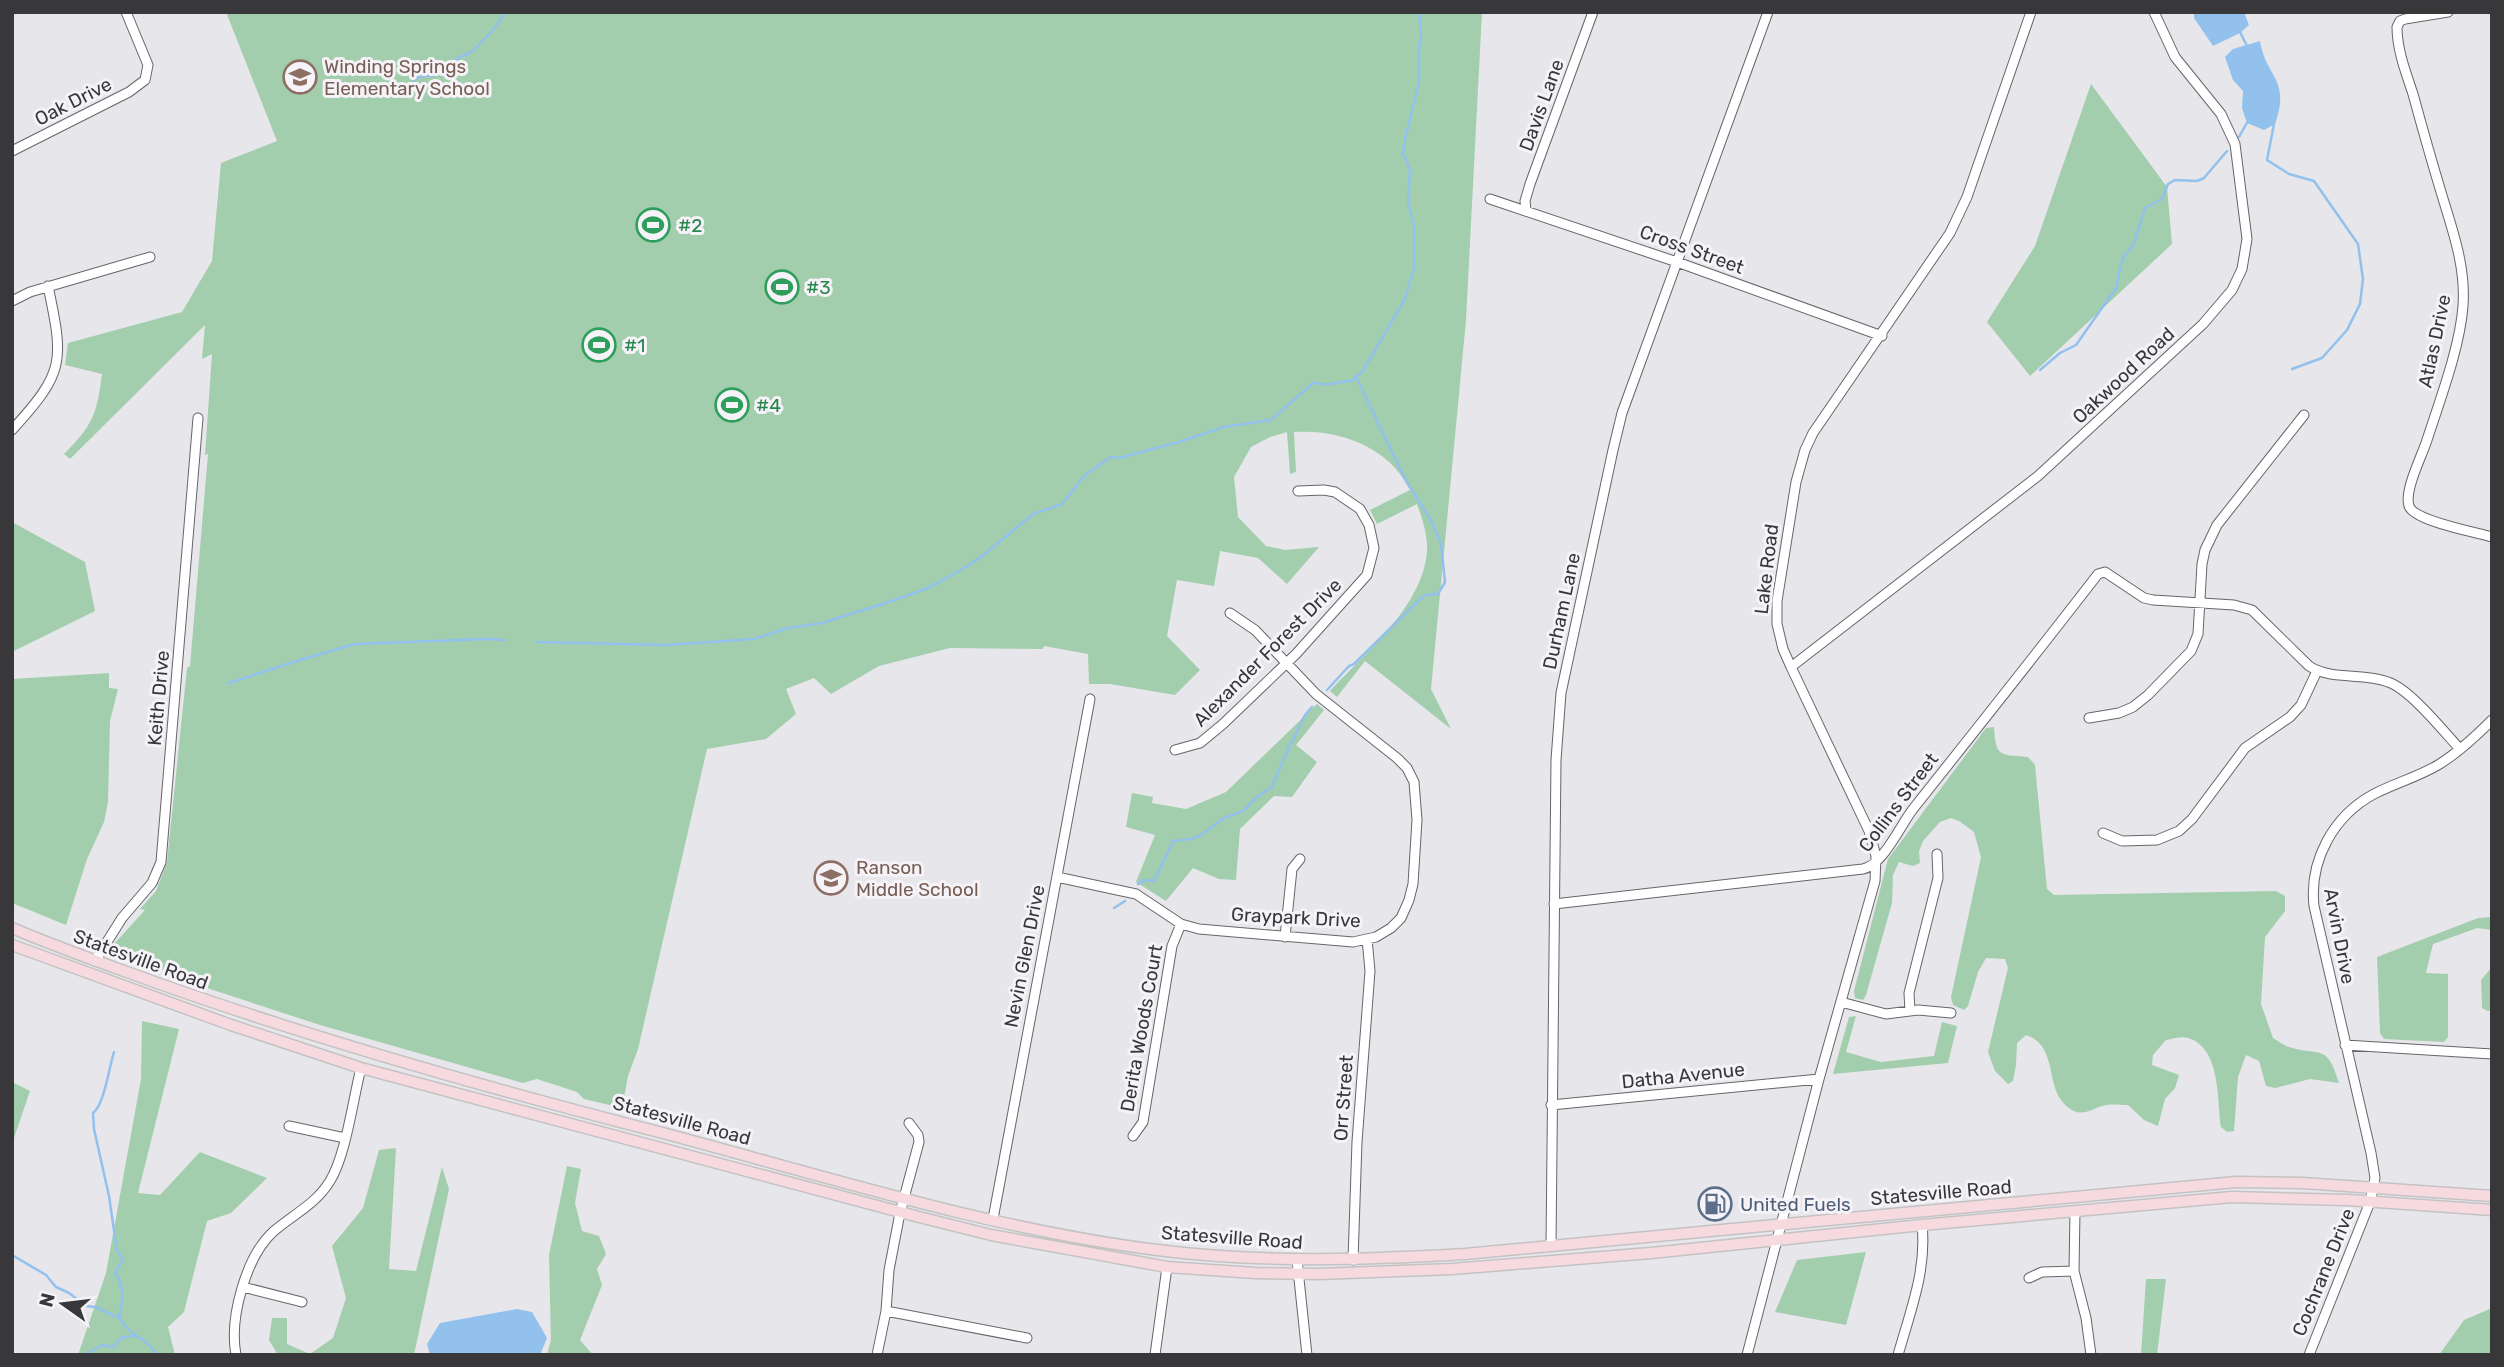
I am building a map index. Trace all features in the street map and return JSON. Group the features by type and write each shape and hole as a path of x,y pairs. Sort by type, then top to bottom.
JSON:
{"main road":[{"name":"Statesville Road","path":"12,928 95,961 231,1009 375,1055 904,1197 993,1219 1153,1250 1297,1260 1465,1254 2236,1182 2373,1187 2492,1196"},
{"name":"Statesville Road","path":"12,946 230,1025 361,1068 901,1213 991,1235 1167,1267 1298,1274 1452,1269 2232,1197 2286,1197 2492,1210"}],"street":[{"name":"Oak Drive","path":"13,149 141,85 148,65 126,12"},
{"name":"Davis Lane","path":"1526,210 1525,201 1530,184 1593,12"},
{"name":"Durham Lane","path":"1551,1246 1556,760 1565,671 1622,413 1768,12"},
{"name":"Lake Road","path":"1746,1355 1875,881 1877,863 1869,831 1779,637 1776,612 1801,463 1814,433 1930,265 1960,213 2031,12"},
{"name":"Oakwood Road","path":"1791,667 2038,476 2203,324 2232,290 2242,269 2247,239 2235,144 2221,114 2175,57 2154,12"},
{"name":"Atlas Drive","path":"2448,12 2405,19 2398,27 2404,66 2457,246 2463,289 2462,315 2456,343 2408,502 2412,511 2423,517 2492,537"},
{"name":"Cross Street","path":"1490,199 1677,262 1882,336"},
{"path":"12,301 48,286 150,257"},
{"path":"12,430 45,392 58,362 57,326 48,286"},
{"path":"2090,718 2119,713 2133,706 2178,666 2195,643 2201,604 2202,564 2210,537 2304,415"},
{"name":"Keith Drive","path":"95,961 122,918 152,883 161,862 198,418"},
{"name":"Alexander Forest Drive","path":"1175,750 1200,743 1209,736 1287,662 1367,575 1374,548 1366,517 1351,501 1335,492 1298,491"},
{"name":"Collins Street","path":"1554,904 1811,876 1863,869 1877,863 1904,821 2098,574 2105,572 2144,598 2166,603 2201,604"},
{"path":"2201,604 2234,605 2252,610 2309,666 2318,671 2390,682 2407,694 2460,749"},
{"name":"Graypark Drive","path":"1057,877 1136,894 1181,924 1199,929 1353,942 1391,928 1401,918 1413,884 1417,820 1414,782 1407,768 1317,694 1255,630 1230,613"},
{"path":"2103,833 2122,841 2157,840 2179,831 2192,819 2245,748 2290,717 2301,705 2318,671"},
{"name":"Nevin Glen Drive","path":"993,1219 1090,699"},
{"name":"Arvin Drive","path":"2370,1202 2375,1172 2314,906 2313,881 2319,856 2333,832 2353,808 2376,793 2432,768 2460,749 2492,720"},
{"path":"1910,1011 1909,993 1938,878 1937,854"},
{"path":"1285,937 1292,869 1300,859"},
{"name":"Derita Woods Court","path":"1133,1136 1143,1122 1172,946 1181,924"},
{"name":"Orr Street","path":"1353,1260 1357,1142 1370,971 1367,939"},
{"path":"1841,1002 1886,1014 1910,1011 1951,1013"},
{"path":"2346,1045 2492,1054"},
{"path":"236,1355 234,1329 250,1265 266,1239 307,1207 330,1181 340,1158 361,1068"},
{"name":"Datha Avenue","path":"1551,1105 1819,1079"},
{"path":"877,1355 886,1311 889,1270 919,1142 918,1135 909,1123"},
{"path":"289,1126 345,1138"},
{"name":"Cochrane Drive","path":"2309,1355 2370,1202"},
{"path":"2075,1211 2074,1271 2088,1327 2091,1355"},
{"path":"1898,1355 1919,1278 1923,1256 1922,1225"},
{"path":"1297,1260 1307,1355"},
{"path":"1156,1355 1167,1267"},
{"path":"2029,1279 2042,1272 2074,1271"},
{"path":"243,1287 303,1302"},
{"path":"886,1311 1027,1338"}],"green space":[{"path":"226,12 1482,12 1466,320 1431,689 1451,729 1365,661 1337,697 1330,691 1390,627 1415,591 1427,551 1426,533 1417,504 1377,524 1370,510 1410,490 1401,475 1376,452 1361,444 1329,434 1294,432 1296,472 1290,474 1287,432 1251,447 1234,477 1238,517 1266,546 1285,550 1319,547 1287,584 1258,558 1220,551 1214,586 1177,580 1167,636 1200,670 1175,695 1110,684 1089,684 1088,654 1044,646 1043,649 950,648 879,666 831,694 814,678 786,689 796,714 766,739 707,749 622,1108 584,1099 577,1092 537,1079 523,1083 320,1025 213,990 117,952 114,944 145,910 140,909 156,891 167,862 187,668 190,666 208,454 205,455 212,354 202,359 205,325 70,459 64,454 92,418 102,374 65,365 68,343 182,312 212,261 221,163 277,141"},
{"path":"2091,84 2167,187 2172,244 2030,376 1987,322 2035,246"},
{"path":"12,522 85,562 95,611 12,652"},
{"path":"109,673 109,688 118,689 110,721 108,802 104,822 87,859 66,925 12,903 12,679"},
{"path":"1317,704 1324,710 1296,745 1317,762 1292,797 1274,796 1240,829 1236,880 1219,879 1193,868 1166,901 1136,882 1155,835 1126,827 1132,793 1153,797 1152,803 1186,809 1226,792"},
{"path":"1994,727 1996,744 2001,752 2028,757 2035,765 2047,889 2054,895 2276,891 2285,896 2285,911 2265,937 2261,1004 2273,1038 2289,1047 2326,1056 2339,1083 2310,1079 2275,1088 2266,1086 2259,1061 2246,1055 2238,1077 2234,1131 2227,1132 2221,1127 2218,1089 2207,1052 2188,1038 2166,1040 2153,1055 2152,1065 2179,1075 2175,1088 2165,1099 2158,1126 2144,1120 2128,1105 2106,1105 2086,1112 2074,1111 2064,1104 2058,1094 2044,1050 2037,1041 2026,1035 2017,1043 2013,1081 2008,1084 1995,1071 1988,1052 2008,968 2005,959 1986,958 1978,972 1968,1006 1964,1010 1953,1005 1951,997 1981,857 1974,832 1951,818 1940,822 1923,841 1919,851 1920,863 1913,866 1899,862 1893,875 1892,903 1866,995 1863,1000 1855,998 1854,991 1888,859 1986,728"},
{"path":"2492,917 2492,930 2477,928 2433,944 2426,973 2448,974 2448,1037 2444,1042 2384,1039 2380,1033 2377,957 2478,918"},
{"path":"2492,967 2492,1010 2488,1011 2482,1008 2481,980"},
{"path":"1856,1016 1846,1052 1881,1062 1934,1056 1942,1022 1957,1026 1948,1063 1833,1074 1849,1017"},
{"path":"142,1021 179,1029 138,1193 160,1195 200,1152 267,1178 231,1213 207,1221 184,1312 168,1327 175,1355 78,1355 106,1273 141,1079"},
{"path":"14,1083 30,1091 12,1144 12,1085"},
{"path":"396,1148 389,1269 416,1271 442,1167 449,1189 414,1355 278,1355 269,1340 272,1318 287,1318 287,1344 310,1354 333,1338 346,1298 332,1246 363,1208 379,1150"},
{"path":"567,1166 581,1169 575,1203 582,1231 599,1236 606,1254 597,1269 602,1285 580,1340 593,1355 547,1355 551,1340 549,1255"},
{"path":"1866,1252 1846,1325 1775,1312 1797,1260"},
{"path":"2146,1279 2166,1279 2157,1355 2141,1355"},
{"path":"2492,1308 2492,1355 2439,1355 2464,1320"}],"water":[{"path":"2194,12 2244,12 2249,25 2240,33 2213,46 2194,18"},
{"path":"2260,41 2280,97 2275,124 2264,130 2247,123 2242,108 2243,91 2233,80 2225,57 2233,49"},
{"path":"517,1309 532,1312 547,1338 540,1355 430,1355 427,1344 440,1323"}],"waterway":[{"path":"412,86 417,77 437,75 460,57 473,51 506,12"},
{"path":"537,642 666,645 754,639 788,628 822,623 892,601 928,588 961,570 1033,514 1062,504 1085,475 1111,457 1119,458 1224,427 1271,420 1314,382 1328,384 1351,381 1362,372 1404,301 1414,269 1414,225 1408,203 1410,170 1403,153 1419,82 1419,12"},
{"path":"2240,32 2248,48"},
{"path":"2239,137 2248,121"},
{"path":"2274,124 2267,160 2289,174 2314,181 2358,244 2363,279 2360,304 2347,330 2322,358 2292,369"},
{"path":"2040,370 2060,353 2076,345 2116,288 2121,264 2133,246 2145,208 2162,199 2168,184 2175,180 2197,181 2204,178 2227,151"},
{"path":"1327,690 1420,599 1426,595 1438,594 1445,582 1441,544 1432,522 1405,479 1356,377"},
{"path":"229,683 355,644 505,640"},
{"path":"1138,884 1144,880 1154,881 1173,841 1201,835 1224,818 1243,811 1272,787 1305,715 1312,707"},
{"path":"1114,908 1125,901"},
{"path":"114,1052 103,1094 93,1113 117,1251 123,1259 115,1273 122,1294 119,1318"},
{"path":"12,1255 46,1275 56,1287 86,1306 95,1307 119,1318 158,1355"},
{"path":"85,1355 102,1345 114,1347 121,1338 137,1335"}],"place":[{"name":"Winding Springs Elementary School","path":"300,77"},
{"name":"#2","path":"653,225"},
{"name":"#3","path":"782,287"},
{"name":"#1","path":"599,345"},
{"name":"#4","path":"732,405"},
{"name":"Ranson Middle School","path":"831,878"},
{"name":"United Fuels","path":"1715,1204"}]}
